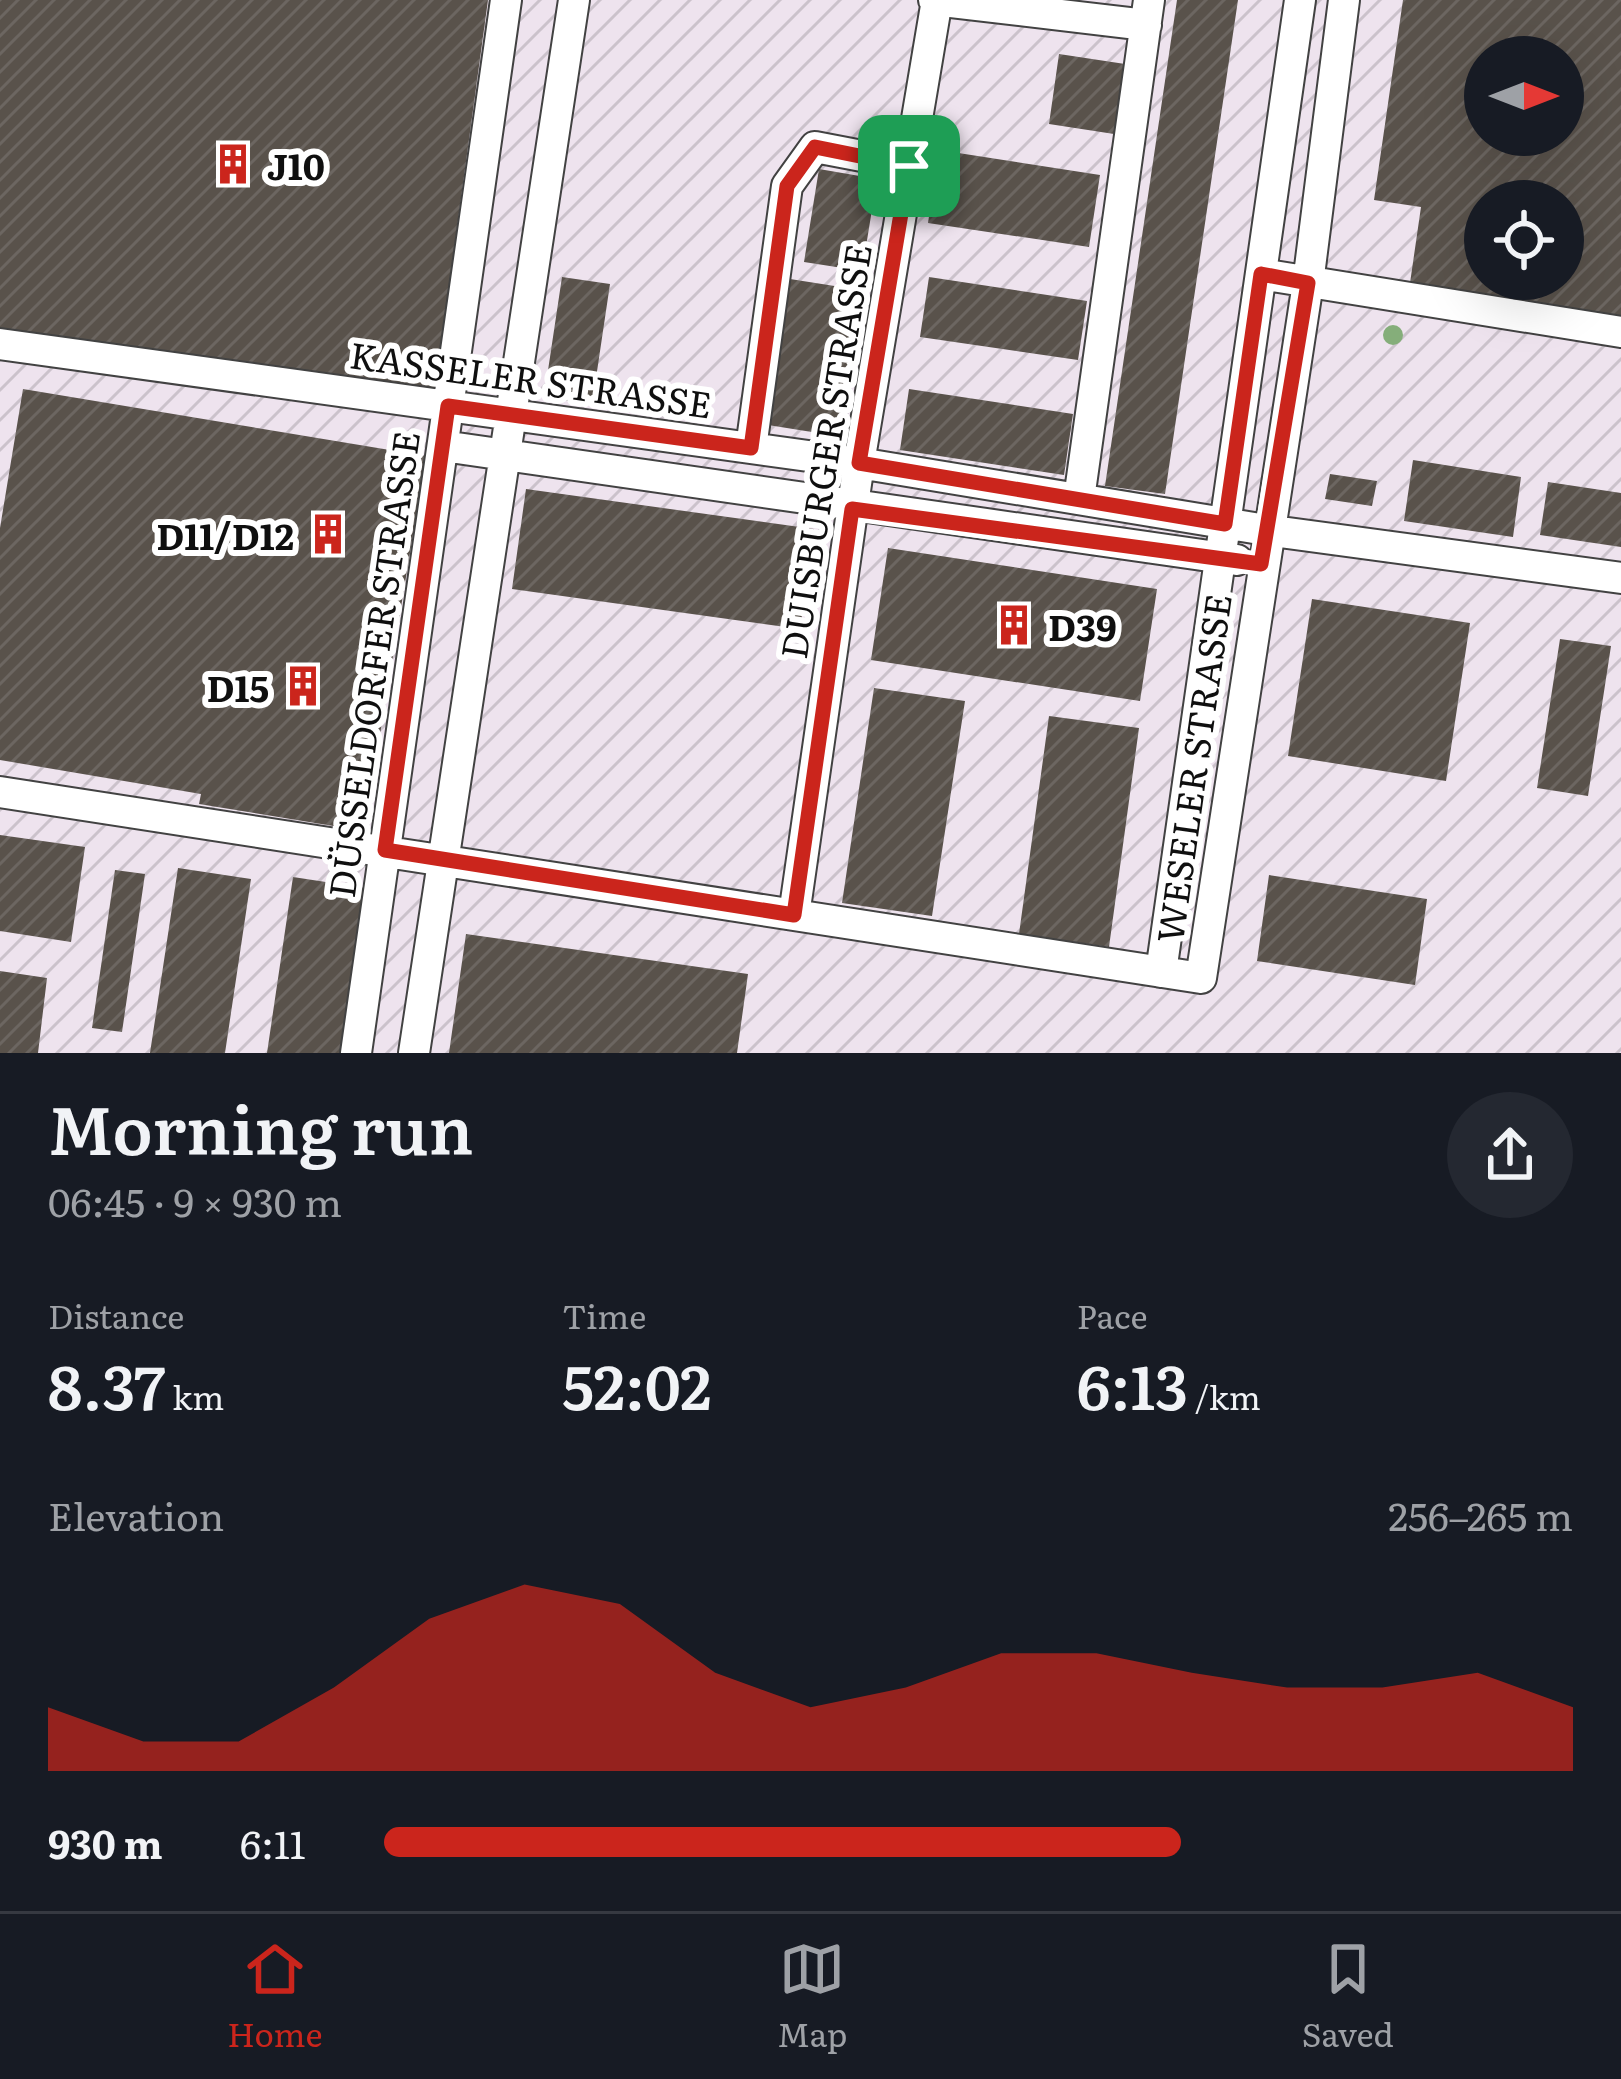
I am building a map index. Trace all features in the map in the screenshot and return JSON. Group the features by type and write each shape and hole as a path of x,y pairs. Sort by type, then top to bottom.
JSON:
{"lane":[{"name":"DÜSSELDORFER STRASSE","path":"356,1053 506,0"},
{"path":"414,1053 574,0"},
{"path":"936,0 1148,12 1079,500"},
{"name":"DUISBURGER STRASSE","path":"794,915 859,463 936,0"},
{"name":"WESELER STRASSE","path":"1300,0 1161,972 1201,978 1266,530 1308,283 1344,0"},
{"path":"751,448 787,186 815,147 909,166"},
{"path":"1261,274 1621,332"},
{"name":"KASSELER STRASSE","path":"0,344 859,463 1225,524 1621,578"},
{"path":"443,446 852,509 1261,564"},
{"path":"0,792 1161,972"}],"shaded area":[{"path":"0,0 1621,0 1621,1053 0,1053"}],"building":[{"name":"J10","path":"0,0 488,0 435,389 0,328"},
{"path":"1177,0 1238,0 1165,494 1105,486"},
{"path":"1403,0 1621,0 1621,321 1477,300 1584,300 1584,180 1464,180 1464,298 1409,290 1421,207 1374,200"},
{"path":"1059,54 1125,64 1114,134 1049,124"},
{"path":"939,150 1100,175 1089,247 928,223"},
{"path":"819,169 877,179 862,271 804,262"},
{"path":"562,277 610,284 592,405 544,397"},
{"path":"929,277 1087,301 1078,360 920,337"},
{"path":"790,279 860,290 837,436 768,425"},
{"path":"23,389 426,456 364,831 199,804 201,794 0,760 0,528"},
{"path":"909,389 1073,414 1064,475 900,450"},
{"path":"1413,460 1521,477 1513,537 1404,521"},
{"path":"1330,474 1377,481 1372,506 1325,499"},
{"path":"1548,482 1621,493 1621,547 1540,535"},
{"path":"526,489 814,529 800,629 512,589"},
{"name":"D39","path":"888,548 1157,589 1140,701 871,660"},
{"path":"1312,599 1470,623 1446,781 1288,756"},
{"path":"1560,639 1611,646 1588,796 1537,788"},
{"path":"874,688 965,701 932,916 842,903"},
{"path":"1049,716 1139,728 1109,947 1019,934"},
{"path":"0,835 85,847 71,942 0,931"},
{"path":"178,868 251,879 225,1053 150,1053"},
{"path":"115,870 145,874 122,1032 92,1028"},
{"path":"1269,875 1427,899 1415,985 1257,961"},
{"path":"293,877 365,888 342,1053 267,1053"},
{"path":"466,934 748,974 737,1053 449,1053"},
{"path":"0,971 47,978 38,1053 0,1053"}],"place":[{"name":"J10","path":"233,164"},
{"name":"D11/D12","path":"328,534"},
{"name":"D39","path":"1014,625"},
{"name":"D15","path":"303,686"}],"route":[{"path":"815,147 909,166 859,463 1225,524 1261,274 1308,283 1261,564 852,509 794,915 385,850 448,406 751,448 787,186 815,147"}]}
